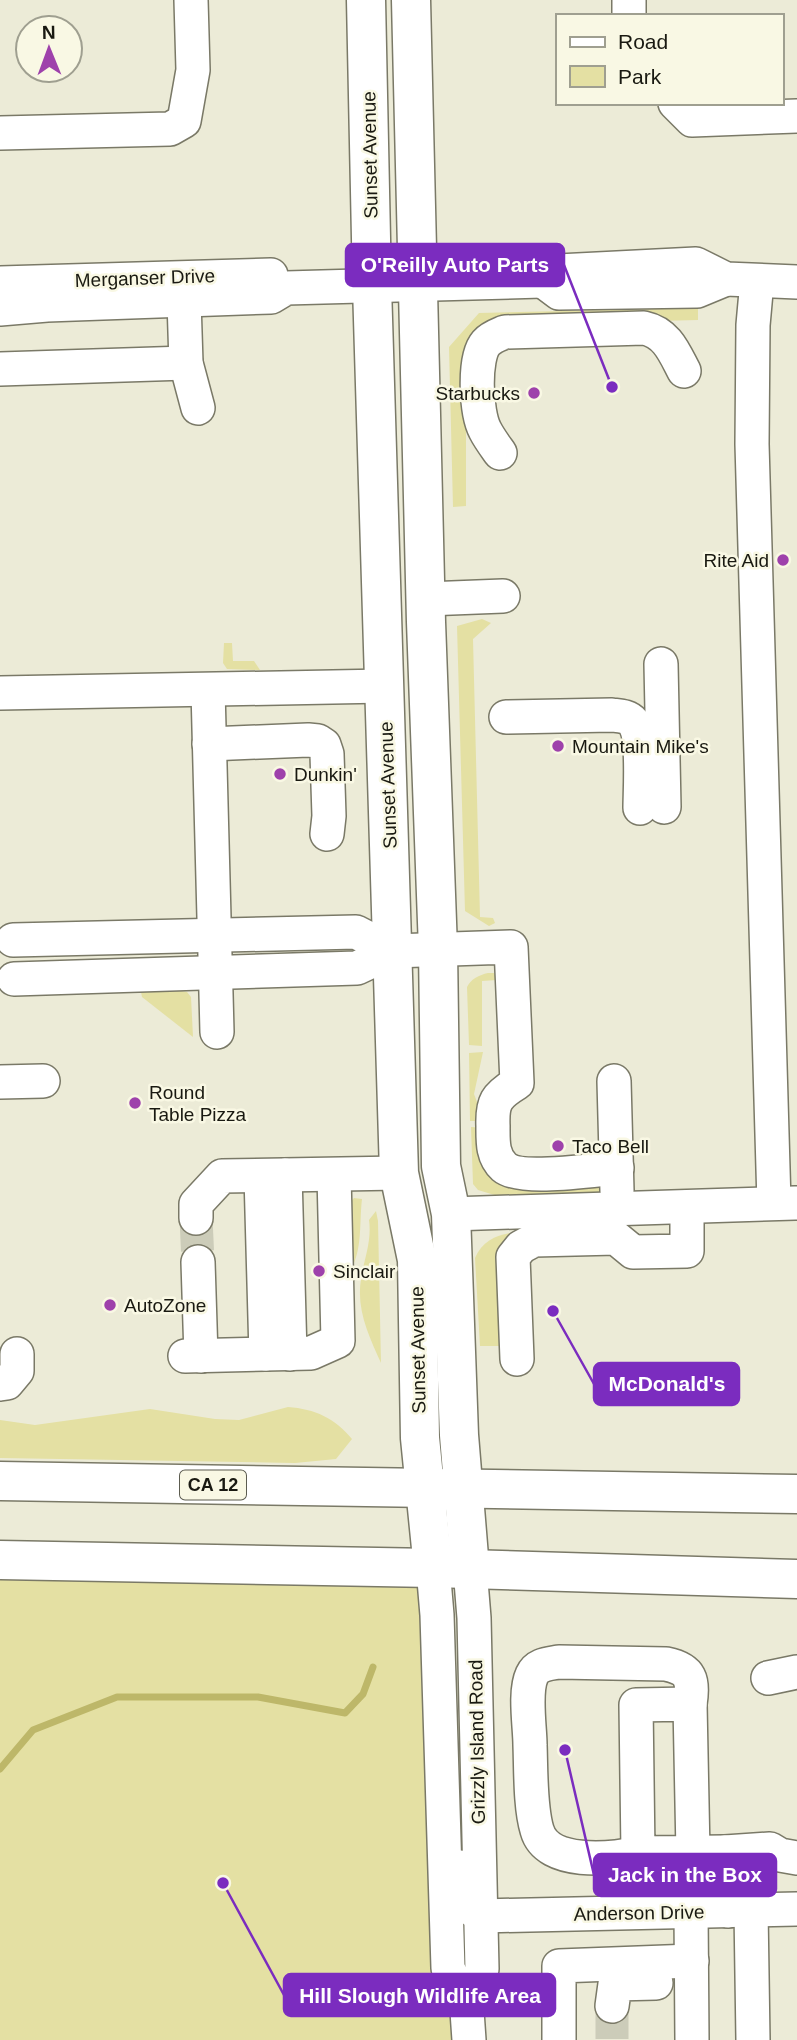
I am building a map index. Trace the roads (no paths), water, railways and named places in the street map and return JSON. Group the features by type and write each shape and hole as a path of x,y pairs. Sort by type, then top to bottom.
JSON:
{"main road":[{"name":"Sunset Avenue","path":"366,0 398,1173 417,1261 420,1438 433,1568"},
{"name":"Sunset Avenue","path":"411,0 442,1167 451,1214 459,1435 470,1569"},
{"name":"CA 12","path":"0,1482 797,1494"},
{"path":"0,1560 433,1568 797,1579"}],"street":[{"path":"0,133 170,129 184,121 194,69 191,0"},
{"path":"677,105 692,120 797,116"},
{"name":"Merganser Drive","path":"0,283 272,275 286,288"},
{"path":"451,1214 786,1203 752,444 763,362 741,280"},
{"name":"Merganser Drive","path":"0,309 271,297 286,288 542,281 559,293 586,293 697,291 741,280 797,282"},
{"path":"184,301 186,363 198,408"},
{"path":"500,453 485,430 479,401 477,364 485,344 494,336 505,332 644,328 662,335 684,371"},
{"path":"0,369 186,363"},
{"path":"426,599 503,596"},
{"path":"506,717 626,717 634,723 639,736 652,807 661,664"},
{"path":"0,693 384,686"},
{"path":"208,690 217,1032"},
{"path":"209,744 308,740 324,745 327,754 327,834"},
{"path":"13,940 356,932 393,951"},
{"path":"15,979 357,968 393,951 511,947 517,1083 503,1091 492,1108 493,1149 504,1167 524,1175 617,1168"},
{"path":"614,1081 618,1209"},
{"path":"0,1082 43,1082"},
{"path":"196,1218 196,1204 222,1177 398,1173"},
{"path":"289,1354 296,1175"},
{"path":"198,1262 193,1356 289,1354 338,1341 296,1175"},
{"path":"517,1359 513,1257 521,1247 534,1240 616,1238 633,1252 687,1251 687,1206"},
{"path":"0,1384 7,1383 17,1370 17,1354"},
{"name":"Grizzly Island Road","path":"433,1568 437,1615 448,1968 468,2025"},
{"name":"Grizzly Island Road","path":"468,2025 482,1969 474,1618 470,1569"},
{"path":"753,2040 739,1910 709,1852 690,1704 693,1690 690,1677 682,1667 666,1664 559,1662 541,1665 532,1675 529,1693 531,1779 537,1833 558,1853 576,1857 620,1857 638,1853 709,1852 784,1853"},
{"path":"638,1853 636,1705 690,1704"},
{"name":"Grizzly Island Road","path":"443,1799 459,1821 460,1901 481,1916"},
{"name":"Anderson Drive","path":"481,1916 797,1909"},
{"path":"691,1911 692,2040"},
{"path":"559,2040 559,1966 612,1963 692,1972"},
{"path":"612,2006 615,1984 692,1972"}],"waterway":[{"path":"0,1769 33,1730 117,1697 258,1697 345,1713 363,1694 373,1667"}],"tunnel":[{"path":"196,1218 198,1262"},
{"path":"612,2006 612,2040"}],"place":[{"name":"O'Reilly Auto Parts","path":"612,387"},
{"name":"Starbucks","path":"534,393"},
{"name":"Rite Aid","path":"783,560"},
{"name":"Mountain Mike's","path":"558,746"},
{"name":"Dunkin'","path":"280,774"},
{"name":"Round Table Pizza","path":"135,1103"},
{"name":"Taco Bell","path":"558,1146"},
{"name":"Sinclair","path":"319,1271"},
{"name":"AutoZone","path":"110,1305"},
{"name":"McDonald's","path":"553,1311"},
{"name":"Jack in the Box","path":"565,1750"},
{"name":"Hill Slough Wildlife Area","path":"223,1883"}]}
